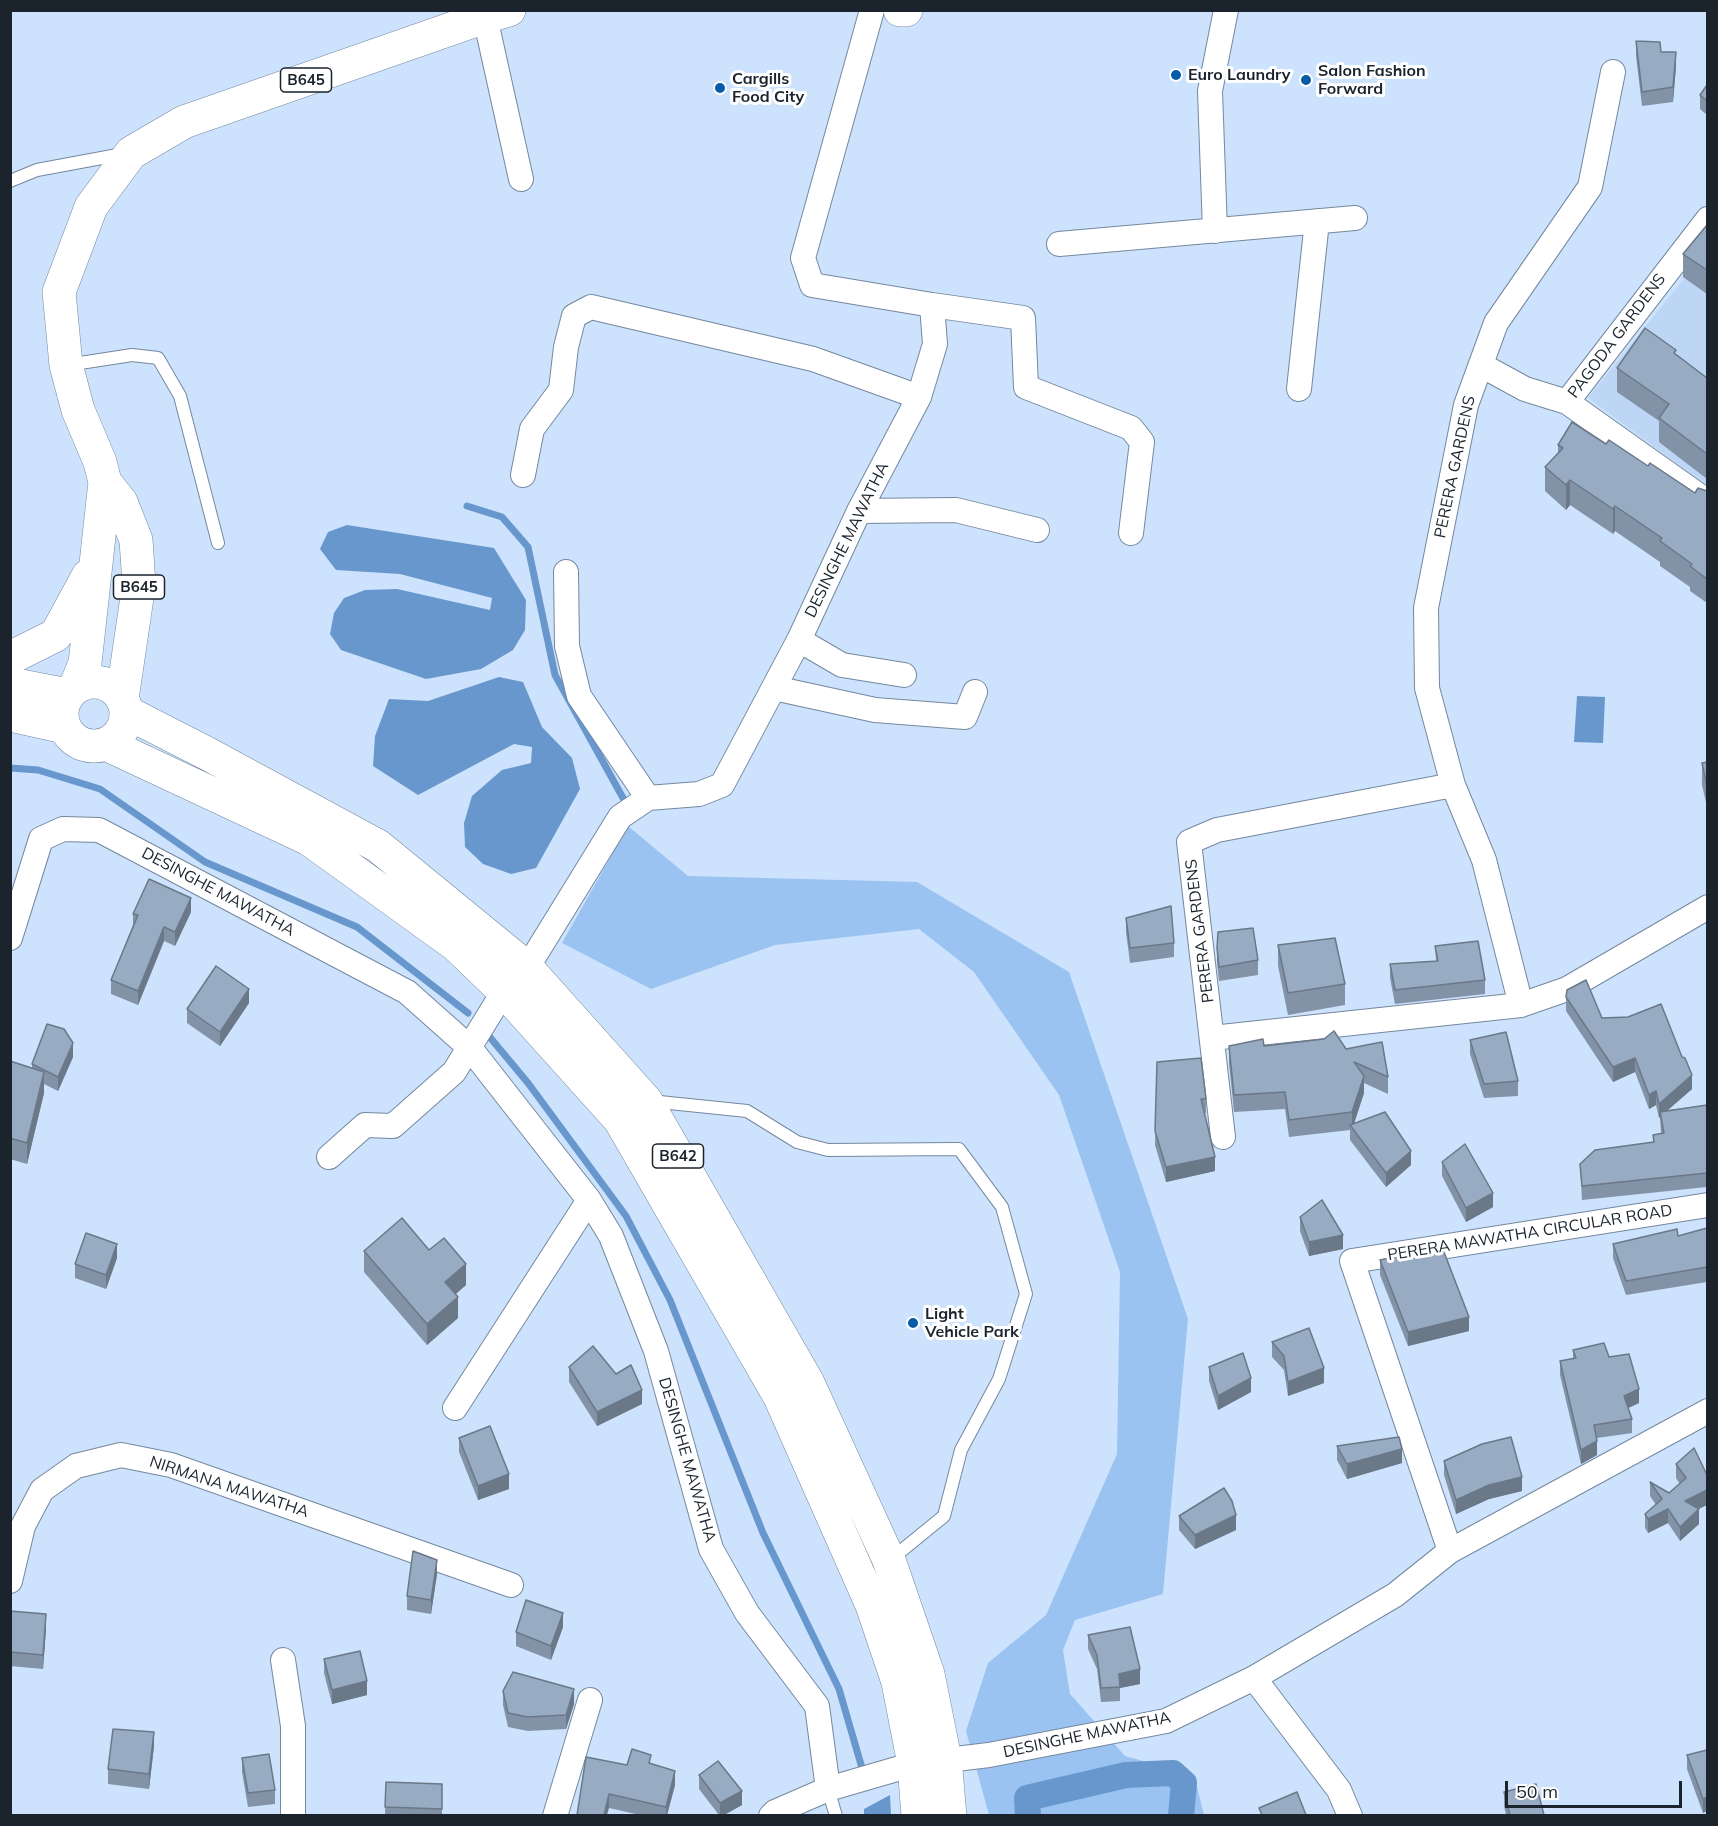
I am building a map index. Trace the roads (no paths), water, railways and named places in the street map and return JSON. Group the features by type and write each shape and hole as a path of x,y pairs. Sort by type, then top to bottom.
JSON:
{"main road":[{"name":"B645","path":"69,703 85,663 105,482 100,462 78,410 66,365 59,292 91,207 131,153 184,122 497,14"},
{"name":"B645","path":"105,482 121,502 136,540 137,551 139,584 124,705"},
{"path":"10,658 56,635 96,563"},
{"path":"10,715 69,703 85,684 96,682 115,691 124,705 125,722 121,731 106,744 96,746 77,741 69,703"},
{"path":"10,684 69,703"},
{"name":"B642","path":"124,705 208,754 378,846 515,980 646,1101 808,1383 889,1560 928,1674 929,1762 918,1815"},
{"name":"B642","path":"106,744 309,839 456,945 515,980 620,1120 780,1397 872,1605 898,1682 950,1815"}],"street":[{"path":"872,10 803,258 812,285 1023,318 1026,387 1131,428 1142,442 1131,533"},
{"path":"1215,231 1210,90 1226,10"},
{"path":"497,14 521,179"},
{"name":"PERERA GARDENS","path":"1521,1005 1484,860 1453,785 1427,688 1426,608 1466,405 1496,323 1590,187 1613,72"},
{"path":"1059,244 1354,218"},
{"name":"PAGODA GARDENS","path":"1707,219 1567,402 1707,502"},
{"path":"1299,389 1317,221"},
{"name":"DESINGHE MAWATHA","path":"470,1048 620,817 648,798 699,794 722,785 799,640 859,511 919,397 935,344 932,305"},
{"path":"523,475 532,429 561,390 566,347 574,316 591,308 813,359 919,397"},
{"path":"1480,365 1525,389 1567,402"},
{"path":"859,511 956,510 1037,530"},
{"path":"566,572 567,646 579,696 648,798"},
{"path":"799,640 842,665 904,675"},
{"path":"774,688 875,710 965,717 975,692"},
{"name":"PERERA GARDENS","path":"1223,1137 1189,842 1217,830 1453,785"},
{"name":"DESINGHE MAWATHA","path":"10,938 41,839 63,829 99,830 407,992 470,1048 589,1200 611,1236 656,1351 711,1549 747,1613 817,1706 828,1789 929,1762 989,1755 1166,1721 1254,1678 1395,1594 1450,1551 1707,1411"},
{"path":"1212,1038 1521,1005 1567,989 1707,907"},
{"path":"329,1157 365,1125 393,1126 454,1071 470,1048"},
{"path":"455,1408 589,1200"},
{"name":"PERERA MAWATHA CIRCULAR ROAD","path":"1450,1551 1352,1261 1707,1205"},
{"name":"NIRMANA MAWATHA","path":"10,1581 23,1526 42,1490 76,1466 121,1455 171,1465 511,1585"},
{"path":"283,1660 293,1726 293,1815"},
{"path":"1254,1678 1339,1790 1350,1815"},
{"path":"555,1815 590,1700"},
{"path":"771,1815 828,1789"}],"lane":[{"path":"10,181 37,170 131,153"},
{"path":"66,365 132,355 158,358 180,396 218,543"},
{"path":"646,1101 747,1111 797,1142 828,1150 959,1149 1002,1207 1026,1294 999,1379 961,1450 944,1516 889,1560"},
{"path":"828,1789 836,1815"}],"waterway":[{"path":"467,506 502,517 528,547 555,675 623,798"},
{"path":"10,768 38,770 100,789 205,862 357,927 468,1013"},
{"path":"488,1035 528,1083 626,1216 670,1300 763,1533 839,1689 862,1768"},
{"path":"1028,1816 1027,1798 1126,1775 1173,1773 1184,1783 1181,1816"}],"place":[{"name":"Euro Laundry","path":"1176,75"},
{"name":"Salon Fashion Forward","path":"1306,80"},
{"name":"Cargills Food City","path":"720,88"},
{"name":"Light Vehicle Park","path":"913,1323"}]}
